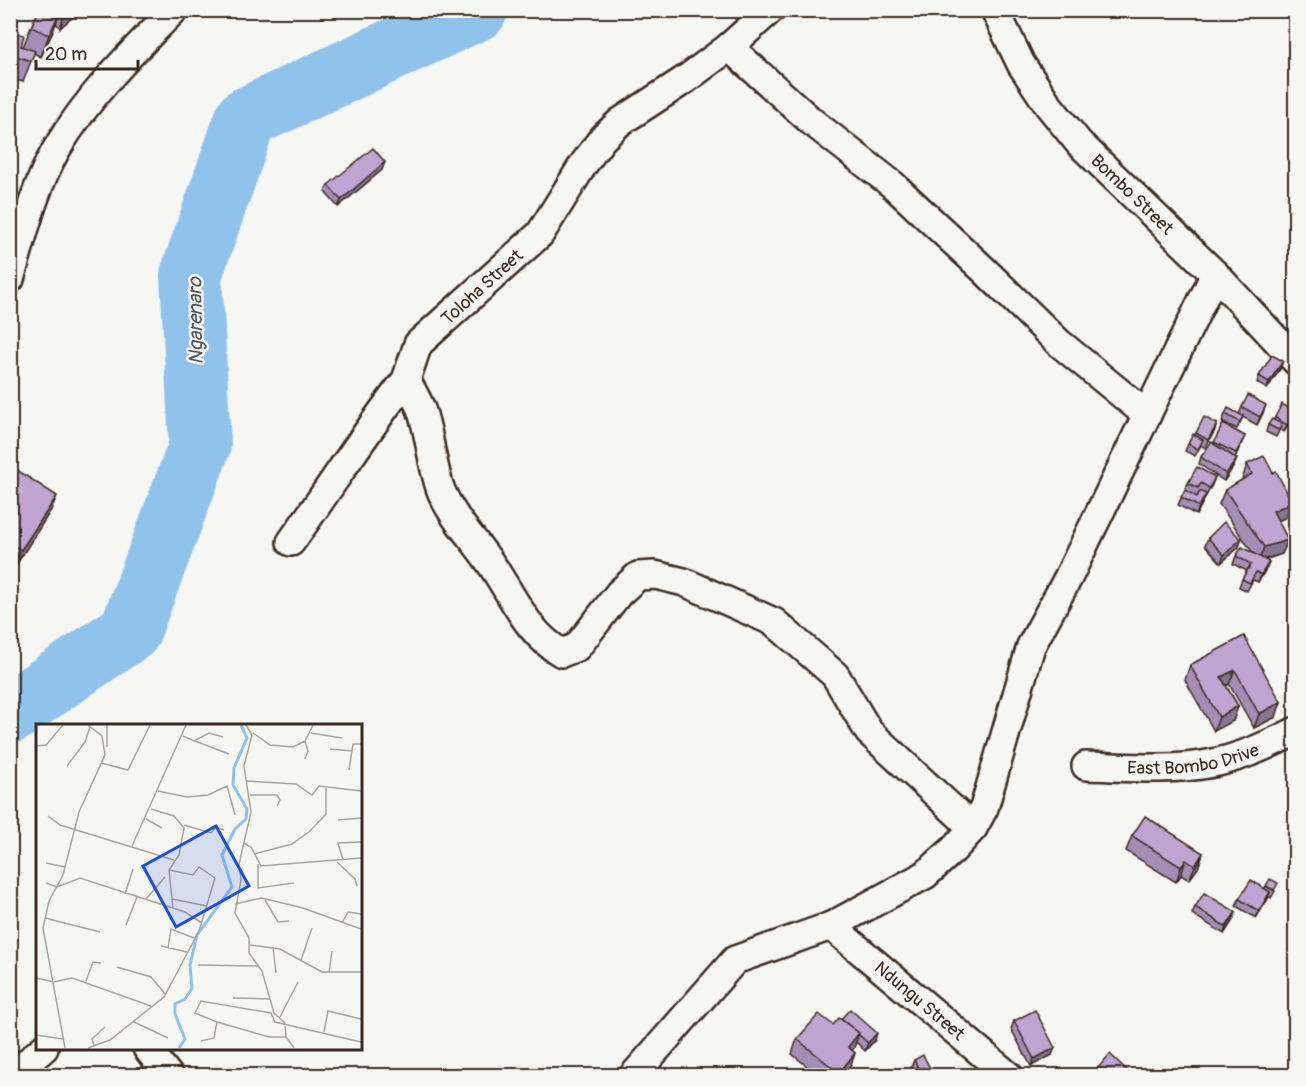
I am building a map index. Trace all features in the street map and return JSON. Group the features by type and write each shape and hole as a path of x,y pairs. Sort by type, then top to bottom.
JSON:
{"street":[{"path":"10,279 39,188 56,150 98,90 174,10"},
{"name":"Toloha Street","path":"291,542 376,418 406,380 418,344 540,234 602,139 620,122 686,79 729,47 770,10"},
{"name":"Bombo Street","path":"995,10 1021,64 1049,106 1079,143 1215,274 1296,361"},
{"path":"729,47 812,121 893,185 1058,342 1147,415"},
{"path":"633,1076 735,960 831,926 925,875 973,828 984,808 1031,646 1068,578 1215,274"},
{"path":"406,380 420,408 427,430 431,460 443,494 459,522 487,558 531,628 549,646 562,653 577,647 619,593 638,576 655,574 684,582 774,622 835,675 869,732 973,828"},
{"name":"East Bombo Drive","path":"1086,766 1161,769 1209,764 1244,754 1296,732"},
{"name":"Ndungu Street","path":"831,926 1009,1076"},
{"path":"10,1070 20,1069 42,1050"},
{"path":"149,1050 169,1076"}],"building":[{"path":"39,10 60,12 49,35 31,27"},
{"path":"10,31 24,35 21,46 35,51 31,61 10,54"},
{"path":"373,148 385,162 341,200 328,185"},
{"path":"1272,355 1283,361 1269,382 1259,376"},
{"path":"1248,395 1266,405 1260,417 1242,407"},
{"path":"1282,404 1295,412 1287,425 1275,417"},
{"path":"1228,408 1243,416 1240,422 1225,414"},
{"path":"1204,417 1217,424 1208,440 1196,433"},
{"path":"1272,419 1282,424 1279,430 1268,425"},
{"path":"1223,424 1245,436 1236,453 1214,442"},
{"path":"1193,434 1203,440 1198,449 1188,444"},
{"path":"1211,442 1237,459 1226,474 1201,457"},
{"path":"1264,456 1273,473 1276,471 1292,502 1273,511 1288,540 1264,547 1225,490 1252,474 1247,464"},
{"path":"1197,467 1215,477 1209,488 1201,483 1198,488 1188,483"},
{"path":"17,470 57,496 21,550 10,543 10,479"},
{"path":"1185,490 1197,497 1200,491 1206,494 1199,507 1181,497"},
{"path":"1224,522 1241,539 1224,555 1208,538"},
{"path":"1242,547 1269,562 1261,575 1256,572 1250,583 1242,579 1251,564 1236,556"},
{"path":"1244,636 1281,702 1259,714 1235,670 1221,677 1238,706 1219,717 1190,665"},
{"path":"1145,816 1203,853 1195,866 1186,860 1181,867 1132,836"},
{"path":"1270,879 1278,883 1274,890 1266,886"},
{"path":"1251,880 1270,892 1259,911 1239,899"},
{"path":"1204,893 1236,912 1226,927 1195,907"},
{"path":"850,1009 877,1033 868,1043 841,1019"},
{"path":"1035,1010 1055,1048 1034,1059 1014,1021"},
{"path":"819,1014 833,1025 839,1018 859,1033 848,1047 855,1053 839,1073 797,1039"},
{"path":"1110,1054 1133,1076 1091,1076"},
{"path":"923,1055 931,1070 922,1075 914,1060"}],"waterway":[{"name":"Ngarenaro","path":"10,713 130,631 200,445 191,275 246,118 477,10"}]}
